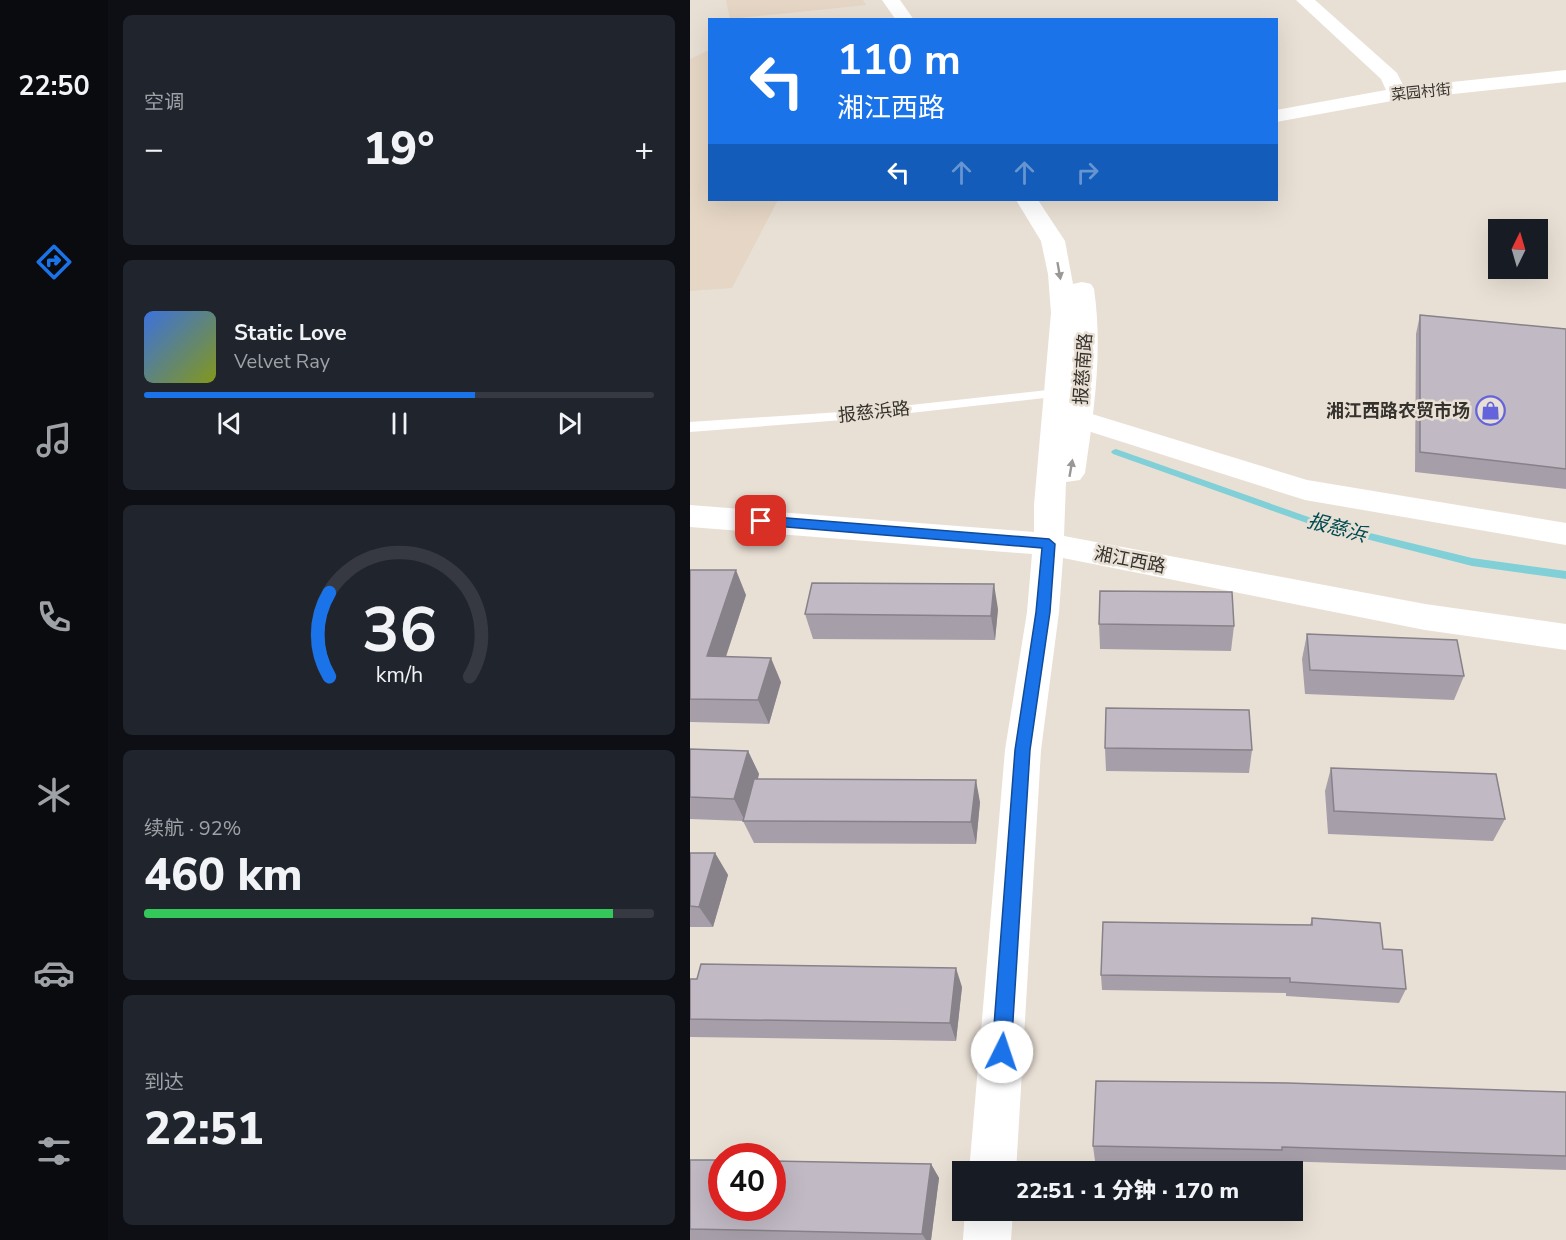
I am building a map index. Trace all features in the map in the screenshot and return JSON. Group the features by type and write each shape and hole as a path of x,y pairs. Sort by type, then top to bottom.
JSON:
{"street":[{"path":"891,0 904,18"},
{"path":"909,0 920,18"},
{"path":"1305,0 1390,77 1397,94"},
{"name":"菜园村街","path":"1278,116 1397,94 1566,76"},
{"name":"报慈南路","path":"993,1161 1023,750 1043,612 1049,544 1049,505 1064,313 1060,274 1053,241 1028,201"},
{"name":"报慈南路","path":"1045,201 1076,250 1086,311 1084,375 1079,419 1063,510 1049,544"},
{"path":"1079,419 1305,490 1566,534"},
{"name":"湘江西路","path":"690,516 1049,544 1425,617 1566,637"},
{"path":"987,1240 988,1221"}],"lane":[{"name":"报慈浜路","path":"690,427 856,415 1057,393"}],"shaded area":[{"path":"726,0 863,0 866,5 740,18 730,18"},
{"path":"708,50 708,201 777,201 732,288 690,291 690,59"}],"building":[{"name":"湘江西路农贸市场","path":"1420,315 1566,329 1566,469 1420,452"},
{"path":"690,570 736,570 707,656 771,658 758,700 690,699"},
{"path":"812,583 994,584 991,616 805,614"},
{"path":"1100,591 1232,592 1234,626 1099,624"},
{"path":"1307,634 1457,640 1464,676 1310,670"},
{"path":"1106,708 1249,710 1252,750 1105,748"},
{"path":"690,749 748,751 734,799 690,797"},
{"path":"1331,768 1496,774 1505,819 1334,811"},
{"path":"754,779 976,780 971,822 743,821"},
{"path":"690,853 715,853 699,907 690,906"},
{"path":"1312,918 1380,923 1383,949 1402,950 1406,989 1290,982 1290,978 1101,975 1103,922 1312,925"},
{"path":"701,964 956,968 950,1023 690,1019 690,979 697,979"},
{"path":"1096,1081 1288,1083 1566,1092 1566,1156 1282,1147 1282,1150 1093,1146"},
{"path":"690,1160 708,1160 708,1221 786,1221 786,1161 931,1164 922,1234 690,1229"}],"waterway":[{"name":"报慈浜","path":"1116,452 1315,523 1472,562 1566,575"}],"place":[{"name":"湘江西路农贸市场","path":"1491,411"}],"route":[{"path":"761,521 1049,544 1043,612 1023,750 1002,1052"}]}
